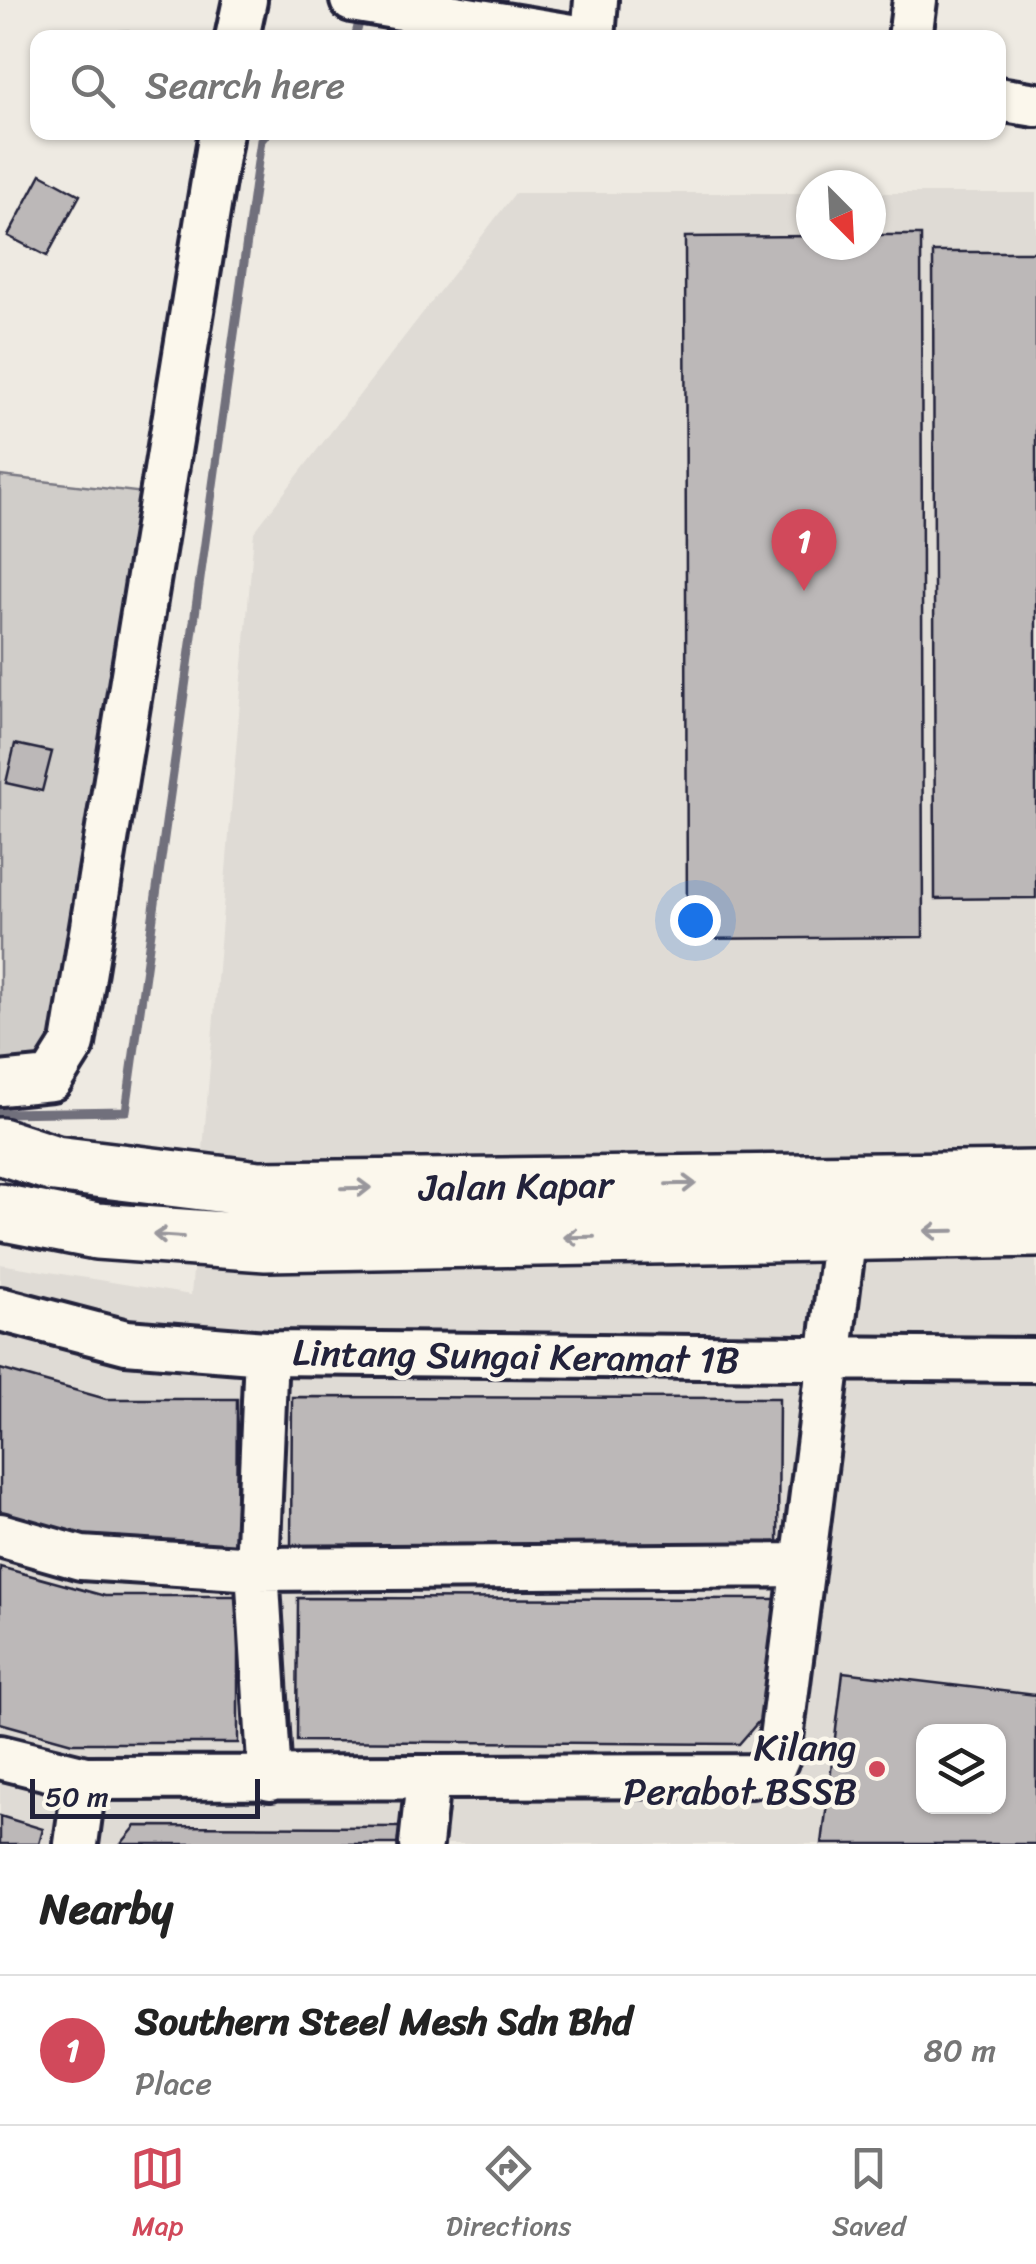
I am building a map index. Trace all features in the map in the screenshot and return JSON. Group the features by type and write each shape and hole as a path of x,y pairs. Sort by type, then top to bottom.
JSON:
{"highway":[{"name":"Jalan Kapar","path":"0,1146 55,1164 259,1189 1036,1180"},
{"name":"Jalan Kapar","path":"0,1212 96,1231 266,1243 1036,1230"}],"street":[{"path":"239,30 244,0"},
{"path":"352,0 537,30"},
{"path":"593,30 596,0"},
{"path":"911,30 915,0"},
{"path":"1006,100 1036,105"},
{"path":"0,1084 51,1080 73,1044 220,140"},
{"path":"0,1758 85,1778 428,1780 751,1776 772,1770 779,1754 845,1233"},
{"name":"Lintang Sungai Keramat 1B","path":"0,1309 126,1342 266,1353 1036,1360"},
{"path":"266,1353 257,1569 270,1779"},
{"path":"0,1535 81,1558 257,1569 803,1565"},
{"path":"76,1844 85,1778"},
{"path":"421,1844 428,1780"}],"shaded area":[{"path":"515,193 796,193 796,260 886,260 886,193 1036,193 1036,1844 0,1844 0,1264 191,1295 254,532"},
{"path":"0,476 153,494 56,1055 0,1074"}],"building":[{"path":"41,174 80,195 47,256 8,236"},
{"path":"886,235 921,235 923,937 687,939 685,237 796,236 796,260 886,260"},
{"path":"933,252 1036,252 1036,898 935,899"},
{"path":"15,744 52,752 42,791 6,783"},
{"path":"0,1369 106,1399 237,1399 236,1546 99,1546 0,1518"},
{"path":"292,1397 779,1398 778,1546 291,1545"},
{"path":"0,1567 105,1596 238,1596 238,1743 72,1743 0,1723"},
{"path":"298,1598 776,1599 771,1707 739,1744 297,1741"},
{"name":"Kilang Perabot BSSB","path":"843,1672 1036,1695 1036,1844 822,1844"},
{"path":"0,1816 43,1829 39,1844 0,1844"},
{"path":"136,1826 404,1827 402,1844 121,1844"}],"waterway":[{"path":"357,30 362,11"},
{"path":"0,1113 126,1111 261,140"}],"place":[{"name":"Southern Steel Mesh Sdn Bhd","path":"804,591"},
{"name":"Kilang Perabot BSSB","path":"877,1769"}]}
